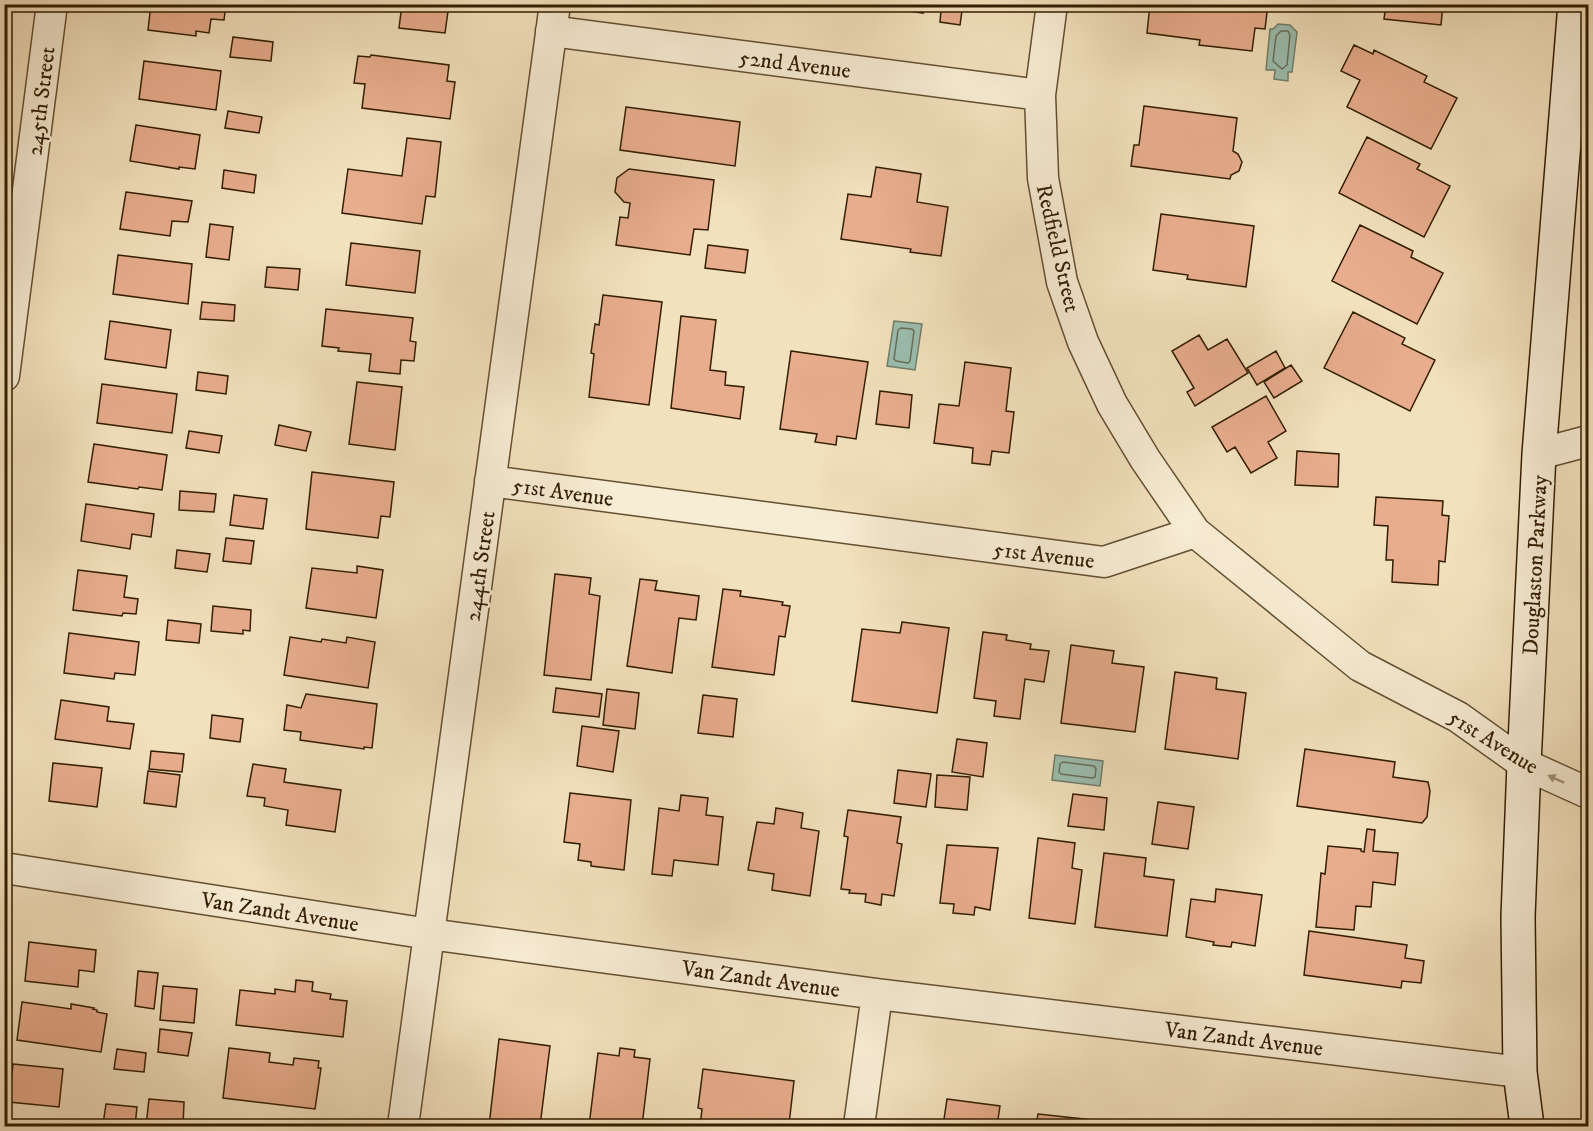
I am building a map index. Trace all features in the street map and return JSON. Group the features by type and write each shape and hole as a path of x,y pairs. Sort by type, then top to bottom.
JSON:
{"main road":[{"name":"Douglaston Parkway","path":"1527,1126 1520,1072 1518,917 1524,765 1539,454 1575,4"}],"street":[{"name":"245th Street","path":"4,376 52,4"},
{"name":"Redfield Street","path":"1052,4 1040,95 1043,178 1062,282 1083,342 1112,404 1144,459 1195,532"},
{"name":"52nd Avenue","path":"553,18 1040,95"},
{"name":"244th Street","path":"403,1126 553,18"},
{"path":"1539,454 1588,441"},
{"name":"51st Avenue","path":"490,481 1104,562 1195,532 1360,666 1458,717 1524,765 1588,793"},
{"name":"Van Zandt Avenue","path":"4,868 429,934 877,994 1520,1072"},
{"path":"859,1126 877,994"}],"water":[{"path":"1278,24 1290,25 1297,32 1292,72 1288,72 1288,81 1274,79 1275,70 1266,70 1270,29"},
{"path":"894,321 922,324 915,370 887,366"},
{"path":"1055,755 1103,761 1100,786 1052,780"}],"building":[{"path":"151,4 226,4 224,20 211,19 209,33 196,31 196,36 148,30"},
{"path":"402,4 449,4 445,33 399,28"},
{"path":"865,4 963,4 960,25 940,22 941,10 923,8 923,13"},
{"path":"1150,4 1268,4 1265,29 1255,28 1252,51 1199,45 1200,40 1147,33"},
{"path":"1386,4 1443,4 1441,25 1384,19"},
{"path":"233,37 273,42 271,61 230,57"},
{"path":"1354,45 1373,54 1374,50 1427,76 1424,82 1457,98 1431,149 1347,107 1360,80 1341,71"},
{"path":"371,55 449,65 447,81 455,82 450,119 362,108 365,84 354,83 358,56 370,57"},
{"path":"144,61 221,71 216,110 139,99"},
{"path":"1144,106 1237,118 1233,151 1238,154 1242,162 1239,171 1231,175 1230,179 1131,166 1134,145 1139,145"},
{"path":"626,107 740,122 735,166 620,150"},
{"path":"228,111 262,117 259,133 225,128"},
{"path":"136,125 200,135 195,169 179,167 179,169 130,161"},
{"path":"1367,137 1420,164 1417,169 1450,186 1424,237 1339,193"},
{"path":"407,138 441,142 435,197 426,196 422,224 342,213 348,169 402,176"},
{"path":"876,167 921,174 917,202 948,207 941,256 910,252 911,249 841,239 848,194 871,197"},
{"path":"629,169 714,180 708,230 694,229 690,255 616,245 620,217 628,218 630,203 624,202 615,192 617,178"},
{"path":"224,170 256,175 254,193 222,188"},
{"path":"126,192 192,201 188,222 172,221 170,236 120,229"},
{"path":"1161,214 1254,226 1246,287 1187,279 1188,275 1153,270"},
{"path":"210,224 233,227 229,260 206,257"},
{"path":"1360,225 1413,251 1411,257 1443,273 1417,324 1332,281"},
{"path":"351,243 420,251 415,293 346,285"},
{"path":"708,245 748,250 745,273 705,268"},
{"path":"118,255 192,264 188,304 113,294"},
{"path":"267,267 300,269 298,290 265,287"},
{"path":"603,295 662,302 649,405 589,397 594,354 591,353 595,324 599,325"},
{"path":"202,302 235,305 234,321 200,319"},
{"path":"326,309 413,318 410,341 416,342 414,361 401,360 400,374 369,371 371,354 338,351 339,348 322,346"},
{"path":"1353,312 1405,338 1402,344 1435,360 1410,411 1324,368"},
{"path":"681,316 716,320 710,370 726,372 725,385 744,387 740,419 671,408"},
{"path":"110,321 171,330 166,368 105,359"},
{"path":"1199,335 1208,350 1227,339 1248,373 1195,406 1187,392 1194,388 1172,351"},
{"path":"791,351 868,362 856,439 837,436 836,445 815,442 817,434 780,429"},
{"path":"1276,351 1285,368 1257,385 1247,368"},
{"path":"965,362 1011,368 1006,411 1014,412 1009,453 992,451 990,465 972,463 973,448 934,443 939,404 959,406"},
{"path":"1291,365 1302,381 1274,398 1264,382"},
{"path":"198,372 228,376 226,394 196,390"},
{"path":"357,382 402,387 395,450 349,444"},
{"path":"102,384 177,394 172,433 97,423"},
{"path":"880,391 912,395 909,428 876,424"},
{"path":"1266,396 1286,431 1268,442 1277,458 1251,473 1235,447 1227,452 1212,427"},
{"path":"279,425 311,432 306,451 275,445"},
{"path":"189,431 222,436 219,453 186,448"},
{"path":"94,444 167,455 162,490 88,482"},
{"path":"1297,451 1339,454 1338,487 1295,485"},
{"path":"312,472 394,482 390,517 381,516 378,538 306,529"},
{"path":"180,491 216,494 214,512 179,510"},
{"path":"234,495 267,499 263,529 230,525"},
{"path":"1376,497 1443,501 1442,515 1449,516 1445,562 1439,561 1438,585 1392,582 1393,560 1386,560 1388,526 1374,525"},
{"path":"86,504 154,514 151,537 132,534 130,549 81,541"},
{"path":"226,538 254,541 251,564 223,561"},
{"path":"177,550 210,554 207,572 175,568"},
{"path":"357,566 383,570 376,618 306,608 312,568 357,573"},
{"path":"78,570 127,576 124,597 138,599 136,614 123,613 122,616 73,610"},
{"path":"555,574 591,578 589,594 600,596 591,680 544,675"},
{"path":"640,579 657,581 655,590 699,596 696,620 679,618 672,673 627,666"},
{"path":"723,589 741,591 740,596 783,602 782,605 790,606 785,637 779,636 774,675 712,667"},
{"path":"213,606 251,610 250,631 243,630 243,634 211,631"},
{"path":"168,620 201,624 199,643 166,640"},
{"path":"902,622 949,628 937,713 852,701 862,629 900,633"},
{"path":"983,632 1007,635 1006,640 1031,644 1030,649 1049,651 1044,682 1025,679 1020,719 994,716 996,701 974,698"},
{"path":"69,633 139,642 135,675 115,673 114,679 64,673"},
{"path":"290,637 346,643 347,637 375,642 368,688 284,675"},
{"path":"1071,645 1114,651 1112,663 1144,667 1135,732 1061,723"},
{"path":"1175,672 1217,678 1216,689 1246,693 1238,759 1165,749"},
{"path":"556,688 602,694 599,717 553,712"},
{"path":"607,689 639,693 635,729 603,725"},
{"path":"306,694 377,704 372,748 364,747 364,749 300,740 301,732 284,730 287,705 301,708"},
{"path":"703,695 737,699 733,737 698,733"},
{"path":"61,700 109,707 107,721 134,724 130,749 55,739"},
{"path":"212,715 243,719 240,742 210,738"},
{"path":"582,726 619,731 613,772 577,766"},
{"path":"957,739 987,743 983,777 952,772"},
{"path":"1305,749 1395,762 1393,777 1428,782 1430,791 1427,817 1422,823 1297,806"},
{"path":"151,751 184,754 182,772 149,769"},
{"path":"53,763 102,768 97,807 49,801"},
{"path":"253,764 286,769 284,782 341,790 335,832 286,825 288,810 264,806 265,798 247,796"},
{"path":"898,770 931,774 926,807 894,803"},
{"path":"148,771 180,775 176,807 144,803"},
{"path":"937,775 970,777 967,810 935,807"},
{"path":"570,793 631,800 624,870 591,866 591,862 578,860 580,844 564,842"},
{"path":"1073,794 1107,798 1104,830 1068,826"},
{"path":"681,795 708,798 706,815 723,817 718,865 674,860 672,876 652,874 659,808 679,811"},
{"path":"1158,802 1194,807 1188,849 1152,844"},
{"path":"776,808 803,813 801,828 819,831 810,896 772,890 774,874 748,870 757,822 774,824"},
{"path":"848,810 901,817 897,843 902,844 894,896 882,894 881,905 865,902 866,894 849,893 850,890 841,889 848,837 844,836"},
{"path":"1367,829 1375,830 1373,851 1398,853 1395,885 1373,882 1371,907 1356,906 1354,930 1316,927 1321,873 1325,874 1328,846 1361,849 1364,852"},
{"path":"1038,838 1075,843 1072,868 1082,870 1075,924 1029,918"},
{"path":"947,845 998,848 990,910 975,907 974,915 953,913 954,904 940,903"},
{"path":"1104,853 1146,858 1144,876 1174,880 1167,936 1095,927"},
{"path":"1216,889 1262,895 1255,946 1232,942 1231,947 1213,945 1214,942 1186,937 1191,899 1215,902"},
{"path":"1309,931 1407,945 1405,958 1424,961 1421,983 1402,981 1401,988 1304,975"},
{"path":"29,942 96,950 94,972 79,970 78,987 25,981"},
{"path":"138,971 158,973 154,1009 135,1006"},
{"path":"296,980 313,982 312,991 331,994 330,999 347,1001 343,1037 236,1025 240,990 275,994 275,989 295,992"},
{"path":"163,986 197,989 194,1023 160,1020"},
{"path":"22,1002 71,1009 71,1004 94,1008 97,1012 107,1014 101,1052 17,1040"},
{"path":"160,1029 192,1033 188,1056 158,1052"},
{"path":"499,1039 550,1046 540,1126 489,1126"},
{"path":"229,1048 270,1053 269,1062 293,1065 294,1058 319,1061 318,1068 321,1068 315,1109 223,1098"},
{"path":"620,1048 635,1050 634,1057 650,1059 642,1126 589,1126 598,1053 619,1056"},
{"path":"117,1049 146,1053 144,1072 114,1069"},
{"path":"13,1064 63,1069 59,1107 9,1102"},
{"path":"703,1069 794,1081 789,1124 766,1121 765,1126 760,1126 717,1121 717,1126 700,1126 702,1109 698,1108"},
{"path":"149,1099 184,1102 183,1126 146,1126"},
{"path":"947,1099 1000,1106 997,1126 943,1126"},
{"path":"106,1104 137,1107 135,1126 103,1124"},
{"path":"1038,1114 1093,1120 1092,1126 1036,1126"},
{"path":"7,1122 46,1126 6,1126"},
{"path":"1132,1124 1159,1126 1132,1126"}]}
